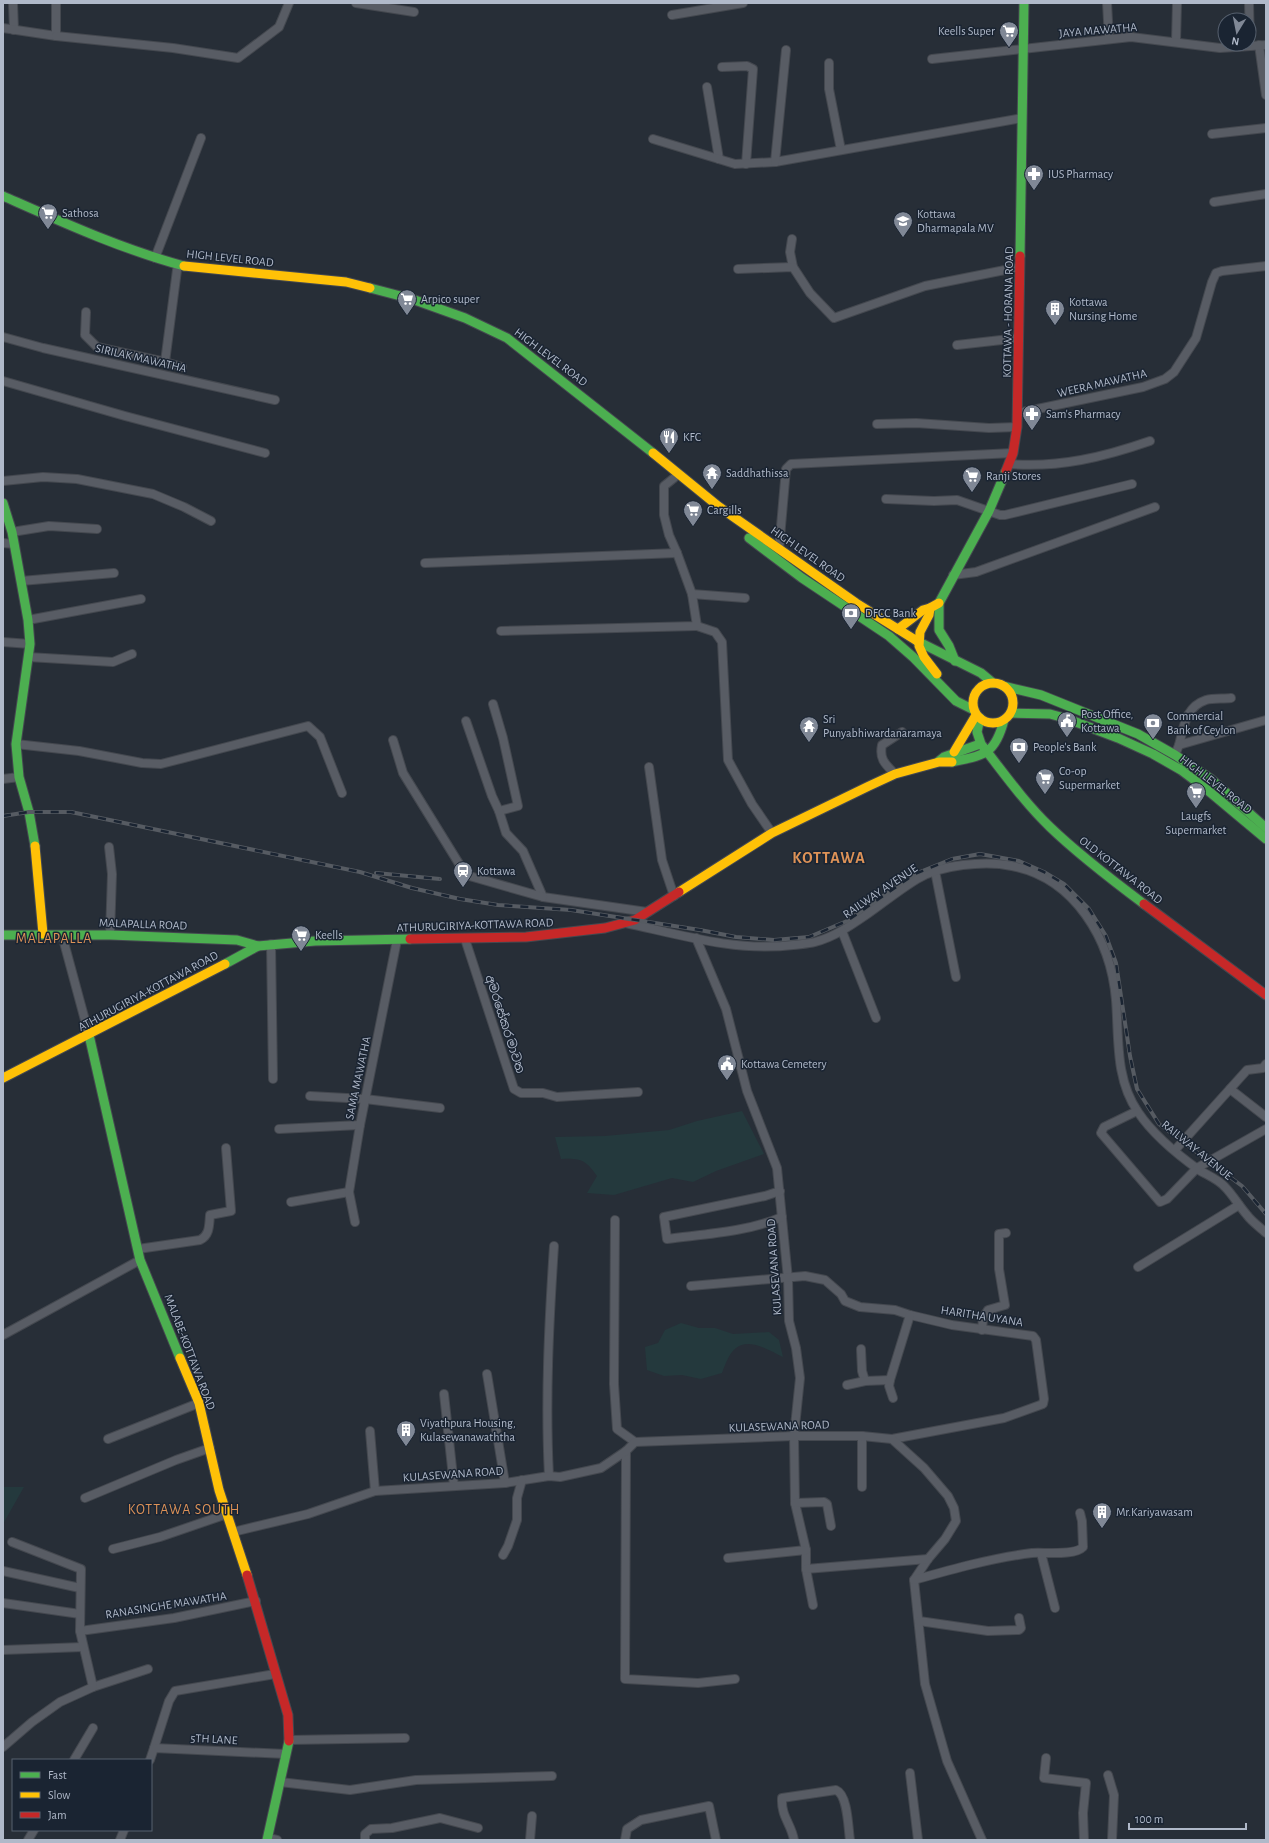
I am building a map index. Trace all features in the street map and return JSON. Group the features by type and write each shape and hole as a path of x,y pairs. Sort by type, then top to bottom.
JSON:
{"main road":[{"name":"KOTTAWA - HORANA ROAD","path":"954,661 949,646 939,630 939,603 989,511 1010,464 1017,427 1024,3"},
{"name":"HIGH LEVEL ROAD","path":"3,196 92,235 155,258 185,266 345,285 412,299 465,318 507,338 589,401 718,506 856,603 918,641 954,661 981,673 993,683"},
{"name":"HIGH LEVEL ROAD","path":"3,202 90,240 177,270 345,285 411,304 495,337 522,355 586,405 780,563 889,636 913,657 956,701 977,714"},
{"path":"3,502 5,522 12,532 28,620 30,644 16,744 18,777 29,812 36,851 43,934"},
{"path":"898,629 923,610 939,603"},
{"path":"930,608 930,614 920,632 918,641 920,651 940,678 943,688"},
{"path":"980,744 977,736 977,714 973,704 976,692 981,687 993,683 1003,686 1011,695 1013,701 1010,713 1004,720 1000,736 988,752"},
{"name":"HIGH LEVEL ROAD","path":"1003,686 1040,695 1081,710 1138,734 1175,755 1211,779 1266,828"},
{"name":"HIGH LEVEL ROAD","path":"1010,713 1050,714 1068,719 1118,738 1153,754 1181,770 1206,788 1266,840"},
{"path":"977,714 991,723 1004,720"},
{"path":"954,752 977,714"},
{"name":"ATHURUGIRIYA-KOTTAWA ROAD","path":"939,762 944,757 954,752 980,744"},
{"name":"OLD KOTTAWA ROAD","path":"980,744 988,752 1029,805 1075,849 1104,874 1266,995"},
{"name":"ATHURUGIRIYA-KOTTAWA ROAD","path":"3,1078 89,1035 258,946 315,941 526,937 563,934 605,928 626,923 635,920 674,896 772,833 895,774 939,762 949,762 975,757 988,752"},
{"name":"MALAPALLA ROAD","path":"3,935 110,935 238,940 258,946"},
{"name":"MALABE-KOTTAWA ROAD","path":"89,1035 140,1260 199,1403 219,1490 256,1601 275,1674 288,1715 289,1740 280,1782 271,1839"}],"street":[{"path":"13,3 14,30"},
{"path":"56,3 56,36"},
{"path":"3,28 56,36 173,48 238,58 279,27 289,3"},
{"path":"356,3 414,12"},
{"path":"672,15 743,3"},
{"path":"1107,3 1109,39"},
{"path":"1176,42 1177,3"},
{"name":"JAYA MAWATHA","path":"932,59 1131,37 1217,48"},
{"path":"1263,45 1266,95"},
{"path":"775,162 786,50"},
{"path":"829,63 829,89 841,150"},
{"path":"722,67 748,66 753,69 746,164"},
{"path":"707,87 719,160"},
{"path":"653,139 719,160 734,164 746,164 775,162 1022,118"},
{"path":"1212,134 1266,128"},
{"path":"155,258 201,138"},
{"path":"1214,202 1266,194"},
{"path":"792,239 790,252 793,267 810,293 834,318 925,286 1020,267"},
{"name":"WEERA MAWATHA","path":"1018,413 1143,387 1165,380 1174,372 1196,338 1216,273 1266,266"},
{"path":"738,269 793,267"},
{"path":"165,362 177,270"},
{"path":"86,312 85,335 97,348 182,367"},
{"name":"SIRILAK MAWATHA","path":"3,337 43,348 275,400"},
{"path":"957,345 1019,338"},
{"path":"3,381 125,416 265,452"},
{"path":"877,424 916,423 989,428 1017,427"},
{"path":"1010,464 1036,466 1092,458 1115,453 1150,441"},
{"path":"779,548 786,469 791,464 1013,452"},
{"path":"3,481 43,477 77,478 153,494 184,507 211,521"},
{"path":"674,478 664,486 664,515 669,535 692,594 697,626"},
{"path":"886,499 934,501 957,500 1005,515 1132,484"},
{"path":"953,575 976,572 1154,507"},
{"path":"12,532 49,526 97,529"},
{"path":"3,544 14,544"},
{"path":"425,563 677,553"},
{"path":"22,581 114,573"},
{"path":"692,594 745,598"},
{"path":"28,620 140,599"},
{"path":"501,631 697,626 715,632 722,642 728,760 752,804 772,833"},
{"path":"3,642 30,644"},
{"path":"28,657 113,662 132,654"},
{"path":"1175,755 1187,716 1191,709 1206,700 1231,698"},
{"path":"493,704 504,738 518,806 499,811"},
{"path":"1179,746 1266,720"},
{"path":"466,721 506,833 523,851 543,897"},
{"path":"16,744 80,751 142,763 160,764 308,726 320,737 342,793"},
{"path":"895,774 882,761 880,752 882,745 902,732"},
{"path":"393,740 403,773 466,875 543,897 647,912"},
{"path":"649,767 662,860 674,896"},
{"path":"3,779 18,777"},
{"path":"109,847 112,874 110,935"},
{"name":"RAILWAY AVENUE","path":"626,923 742,946 778,947 815,942 842,931 918,878 935,871 978,864 1011,865 1037,873 1067,893 1089,918 1098,935 1107,958 1116,998 1118,1057 1127,1091 1137,1111 1157,1134 1175,1150 1197,1168 1224,1185 1247,1215 1266,1233"},
{"path":"935,871 956,977"},
{"path":"842,931 876,1018"},
{"path":"62,934 89,1035"},
{"name":"KULASEVANA ROAD","path":"696,938 726,1009 748,1091 777,1168 788,1279 789,1321 796,1348 800,1378 794,1436 795,1503 806,1550 806,1569 813,1605"},
{"name":"අමරසේකර මාවත","path":"465,939 514,1089 521,1093 543,1093 557,1097 638,1092"},
{"name":"SAMA MAWATHA","path":"355,1222 349,1192 360,1125 397,940"},
{"path":"271,944 273,1079"},
{"path":"1175,1150 1247,1070 1262,1068 1266,1064"},
{"path":"1230,1089 1266,1117"},
{"path":"310,1096 365,1099 440,1108"},
{"path":"1137,1111 1104,1127 1101,1133 1160,1202 1167,1199 1197,1168 1266,1129"},
{"path":"280,1129 360,1125"},
{"path":"138,1249 205,1238 208,1232 210,1215 231,1211 226,1148"},
{"path":"780,1191 765,1196 664,1217 667,1239 769,1223 782,1217"},
{"path":"291,1202 349,1192"},
{"path":"1138,1267 1239,1205"},
{"path":"615,1220 614,1384 617,1429 635,1442"},
{"path":"982,1330 983,1318 988,1310 1005,1305 999,1269 999,1234 1006,1233"},
{"path":"549,1476 547,1432 550,1317 554,1246"},
{"path":"3,1335 140,1260"},
{"name":"HARITHA UYANA","path":"691,1286 788,1279 804,1276 825,1280 841,1294 845,1301 855,1306 895,1310 910,1315 982,1330 1033,1336 1036,1340 1044,1399 1043,1404 1004,1418 892,1439"},
{"path":"893,1398 889,1386 890,1380 910,1315"},
{"path":"860,1349 862,1371 865,1381"},
{"path":"487,1374 505,1483"},
{"path":"847,1385 865,1381 890,1380"},
{"path":"444,1394 454,1486"},
{"path":"108,1439 199,1403"},
{"path":"370,1431 375,1491"},
{"name":"KULASEWANA ROAD","path":"233,1532 308,1514 375,1491 505,1483 549,1476 560,1477 601,1468 626,1451 635,1442 794,1436 862,1436 892,1439"},
{"path":"862,1436 862,1487"},
{"path":"892,1439 924,1468 948,1496 954,1508 956,1521 945,1539 928,1559 914,1580 925,1684 947,1761 982,1840"},
{"path":"85,1498 176,1460 210,1448"},
{"path":"626,1451 625,1679 698,1683 734,1679"},
{"path":"503,1555 508,1546 517,1520 517,1498 522,1480"},
{"path":"795,1503 824,1502 827,1504 831,1526"},
{"path":"914,1580 952,1569 1036,1553 1080,1550 1083,1547 1082,1520 1080,1512"},
{"path":"113,1550 160,1537 227,1514"},
{"path":"12,1542 80,1569 80,1631 93,1687"},
{"path":"728,1558 806,1550"},
{"path":"1036,1553 1055,1608"},
{"path":"806,1569 928,1559"},
{"path":"3,1571 80,1588"},
{"name":"RANASINGHE MAWATHA","path":"80,1631 174,1618 256,1601"},
{"path":"3,1603 80,1614"},
{"path":"919,1621 988,1631 1019,1630 1021,1628 1019,1618"},
{"path":"3,1650 84,1647"},
{"path":"3,1747 32,1722 60,1702 93,1687 148,1669"},
{"path":"150,1759 169,1701 175,1691 275,1674"},
{"path":"75,1759 93,1728"},
{"path":"289,1740 406,1738"},
{"name":"5TH LANE","path":"154,1748 286,1754"},
{"path":"1046,1758 1044,1778 1086,1783 1084,1840"},
{"path":"910,1773 918,1840"},
{"path":"1108,1774 1114,1795 1112,1840"},
{"path":"280,1782 350,1790 416,1780 552,1776"},
{"path":"794,1840 793,1833 781,1810 782,1798 836,1790 841,1792 844,1800 850,1840"},
{"path":"625,1840 627,1830 641,1820 709,1806 716,1840"},
{"path":"530,1840 532,1816"},
{"path":"364,1840 365,1834 371,1829 392,1828 440,1818 478,1828"},
{"path":"28,1840 33,1831"}],"green space":[{"path":"742,1111 764,1154 716,1171 693,1182 672,1178 614,1195 587,1193 597,1176 590,1166 582,1161 574,1159 561,1159 555,1137 605,1136 669,1130 697,1121"},
{"path":"681,1323 699,1328 715,1328 733,1334 769,1332 779,1340 783,1357 760,1346 747,1344 741,1345 731,1353 722,1373 701,1379 682,1375 664,1376 647,1370 645,1347 658,1343 665,1330"},
{"path":"3,1487 24,1487 3,1524"}],"railway":[{"path":"3,816 29,812 71,812 360,872 412,888 460,899 498,905 571,910 736,937 774,940 809,937 847,921 915,874 952,859 980,854 1019,861 1044,872 1064,884 1089,909 1106,936 1116,963 1130,1056 1137,1089 1159,1124 1242,1186 1266,1214"},
{"path":"376,873 440,879"}],"traffic: fast":[{"path":"1020,256 1024,3"},
{"path":"3,196 137,252 184,266"},
{"path":"370,288 412,299 465,318 507,338 653,453"},
{"path":"955,661 949,646 939,630 939,603 989,511 1006,471"},
{"path":"3,503 12,532 28,620 30,644 16,744 19,777 29,812 35,846"},
{"path":"749,538 802,578 889,636 913,657 956,701 974,710"},
{"path":"917,641 981,673 993,683"},
{"path":"1003,686 1041,695 1138,734 1175,755 1211,779 1266,828"},
{"path":"1011,713 1050,714 1068,719 1118,738 1153,754 1181,770 1205,788 1266,839"},
{"path":"980,718 977,732 981,744 1031,807 1072,847 1144,904"},
{"path":"952,762 987,752 997,740 1004,720"},
{"path":"939,761 944,757 980,744"},
{"path":"3,935 110,935 237,940 258,946"},
{"path":"225,964 258,946 315,941 410,939"},
{"path":"89,1035 140,1260 180,1358"},
{"path":"267,1840 289,1741"}],"traffic: slow":[{"path":"184,266 346,282 370,288"},
{"path":"653,453 718,506 856,603 917,641"},
{"path":"937,674 924,657 919,646 920,632 929,615 930,608 939,603"},
{"path":"898,629 923,610 930,608"},
{"path":"993,683 1004,686 1010,692 1013,703 1010,714 1004,720 993,723 982,720 976,714 973,703 976,692 982,686 993,683"},
{"path":"954,752 976,715"},
{"path":"679,892 772,833 869,786 895,774 939,762 952,762"},
{"path":"35,846 43,934"},
{"path":"3,1078 225,964"},
{"path":"180,1358 199,1403 219,1490 247,1575"}],"traffic: jam":[{"path":"1006,471 1013,453 1017,427 1020,256"},
{"path":"410,939 526,937 605,928 635,920 679,892"},
{"path":"1144,904 1266,995"},
{"path":"247,1575 288,1715 289,1741"}],"place":[{"name":"Keells Super","path":"1009,48"},
{"name":"IUS Pharmacy","path":"1034,191"},
{"name":"Sathosa","path":"48,230"},
{"name":"Kottawa Dharmapala MV","path":"903,238"},
{"name":"Arpico super","path":"407,316"},
{"name":"Kottawa Nursing Home","path":"1055,326"},
{"name":"Sam's Pharmacy","path":"1032,431"},
{"name":"KFC","path":"669,454"},
{"name":"Saddhathissa","path":"712,490"},
{"name":"Ranji Stores","path":"972,493"},
{"name":"Cargills","path":"693,527"},
{"name":"DFCC Bank","path":"851,630"},
{"name":"Post Office, Kottawa","path":"1067,738"},
{"name":"Commercial Bank of Ceylon","path":"1153,740"},
{"name":"Sri Punyabhiwardanaramaya","path":"809,743"},
{"name":"People's Bank","path":"1019,764"},
{"name":"Co-op Supermarket","path":"1045,795"},
{"name":"Laugfs Supermarket","path":"1196,809"},
{"name":"Kottawa","path":"463,888"},
{"name":"Keells","path":"301,952"},
{"name":"Kottawa Cemetery","path":"727,1081"},
{"name":"Viyathpura Housing, Kulasewanawaththa","path":"406,1447"},
{"name":"Mr.Kariyawasam","path":"1102,1529"}],"district":[{"name":"KOTTAWA","path":"829,858"},
{"name":"MALAPALLA","path":"54,939"},
{"name":"KOTTAWA SOUTH","path":"184,1510"}]}
